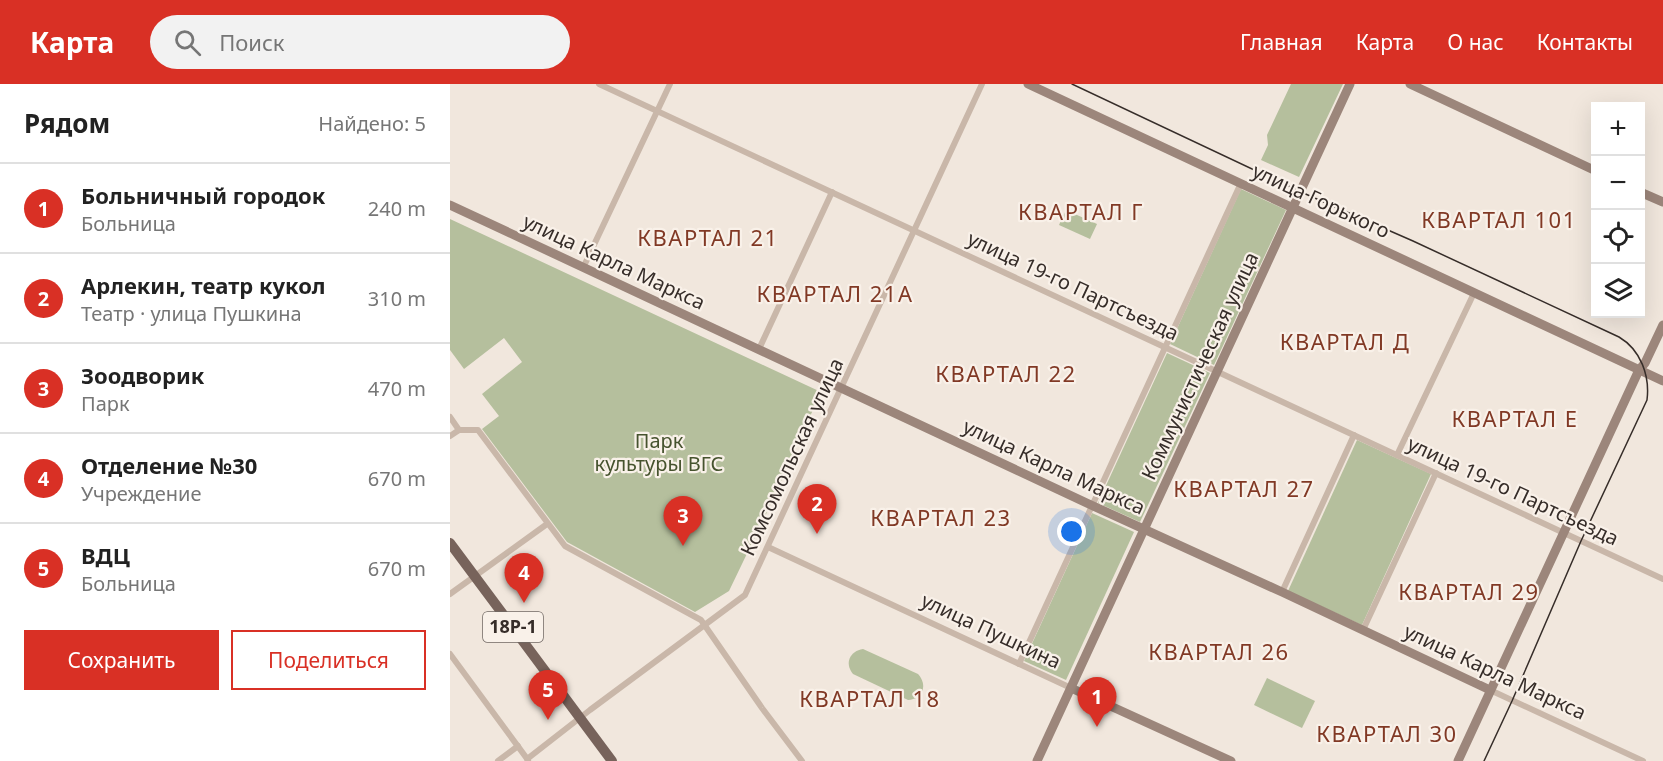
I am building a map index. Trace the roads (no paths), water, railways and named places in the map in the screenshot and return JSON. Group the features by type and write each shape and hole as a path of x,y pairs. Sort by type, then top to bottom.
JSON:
{"main road":[{"name":"18Р-1","path":"450,543 612,761"}],"street":[{"name":"улица 19-го Партсъезда","path":"599,84 1663,579"},
{"path":"584,267 670,84"},
{"name":"Комсомольская улица","path":"528,760 580,717 746,595 982,84"},
{"name":"улица Горького","path":"1028,84 1663,381"},
{"name":"Коммунистическая улица","path":"1037,761 1350,84"},
{"path":"1410,84 1591,169"},
{"name":"Коммунистическая улица","path":"1019,664 1241,183"},
{"path":"759,349 832,192"},
{"path":"1645,194 1663,202"},
{"name":"улица Карла Маркса","path":"450,206 1091,505 1282,591 1643,761"},
{"path":"1397,455 1474,293"},
{"path":"1458,761 1639,370 1645,363 1663,325"},
{"path":"450,417 459,430"},
{"path":"450,436 459,430 478,430 565,546 701,620 802,761"},
{"path":"1282,591 1354,435"},
{"path":"1364,630 1436,473"},
{"path":"450,594 547,524"},
{"name":"улица Пушкина","path":"768,547 1231,761"},
{"path":"450,654 528,760"},
{"path":"498,761 518,746"}],"tram line":[{"path":"1072,84 1301,192 1413,241 1619,337 1627,342 1638,356 1647,382 1647,400 1581,541 1484,761"}],"place":[{"name":"Арлекин, театр кукол","path":"817,534"},
{"name":"Зоодворик","path":"683,546"},
{"name":"Отделение №30","path":"524,603"},
{"name":"ВДЦ","path":"548,720"},
{"name":"Больничный городок","path":"1097,727"}],"district":[{"name":"КВАРТАЛ Г","path":"1081,212"},
{"name":"КВАРТАЛ 101","path":"1499,220"},
{"name":"КВАРТАЛ 21","path":"708,238"},
{"name":"КВАРТАЛ 21А","path":"835,294"},
{"name":"КВАРТАЛ Д","path":"1345,342"},
{"name":"КВАРТАЛ 22","path":"1006,374"},
{"name":"КВАРТАЛ Е","path":"1515,419"},
{"name":"КВАРТАЛ 27","path":"1244,489"},
{"name":"КВАРТАЛ 23","path":"941,518"},
{"name":"КВАРТАЛ 29","path":"1469,592"},
{"name":"КВАРТАЛ 26","path":"1219,652"},
{"name":"КВАРТАЛ 18","path":"870,699"},
{"name":"КВАРТАЛ 30","path":"1387,734"}],"park label":[{"name":"Парк культуры ВГС","path":"659,452"}]}
